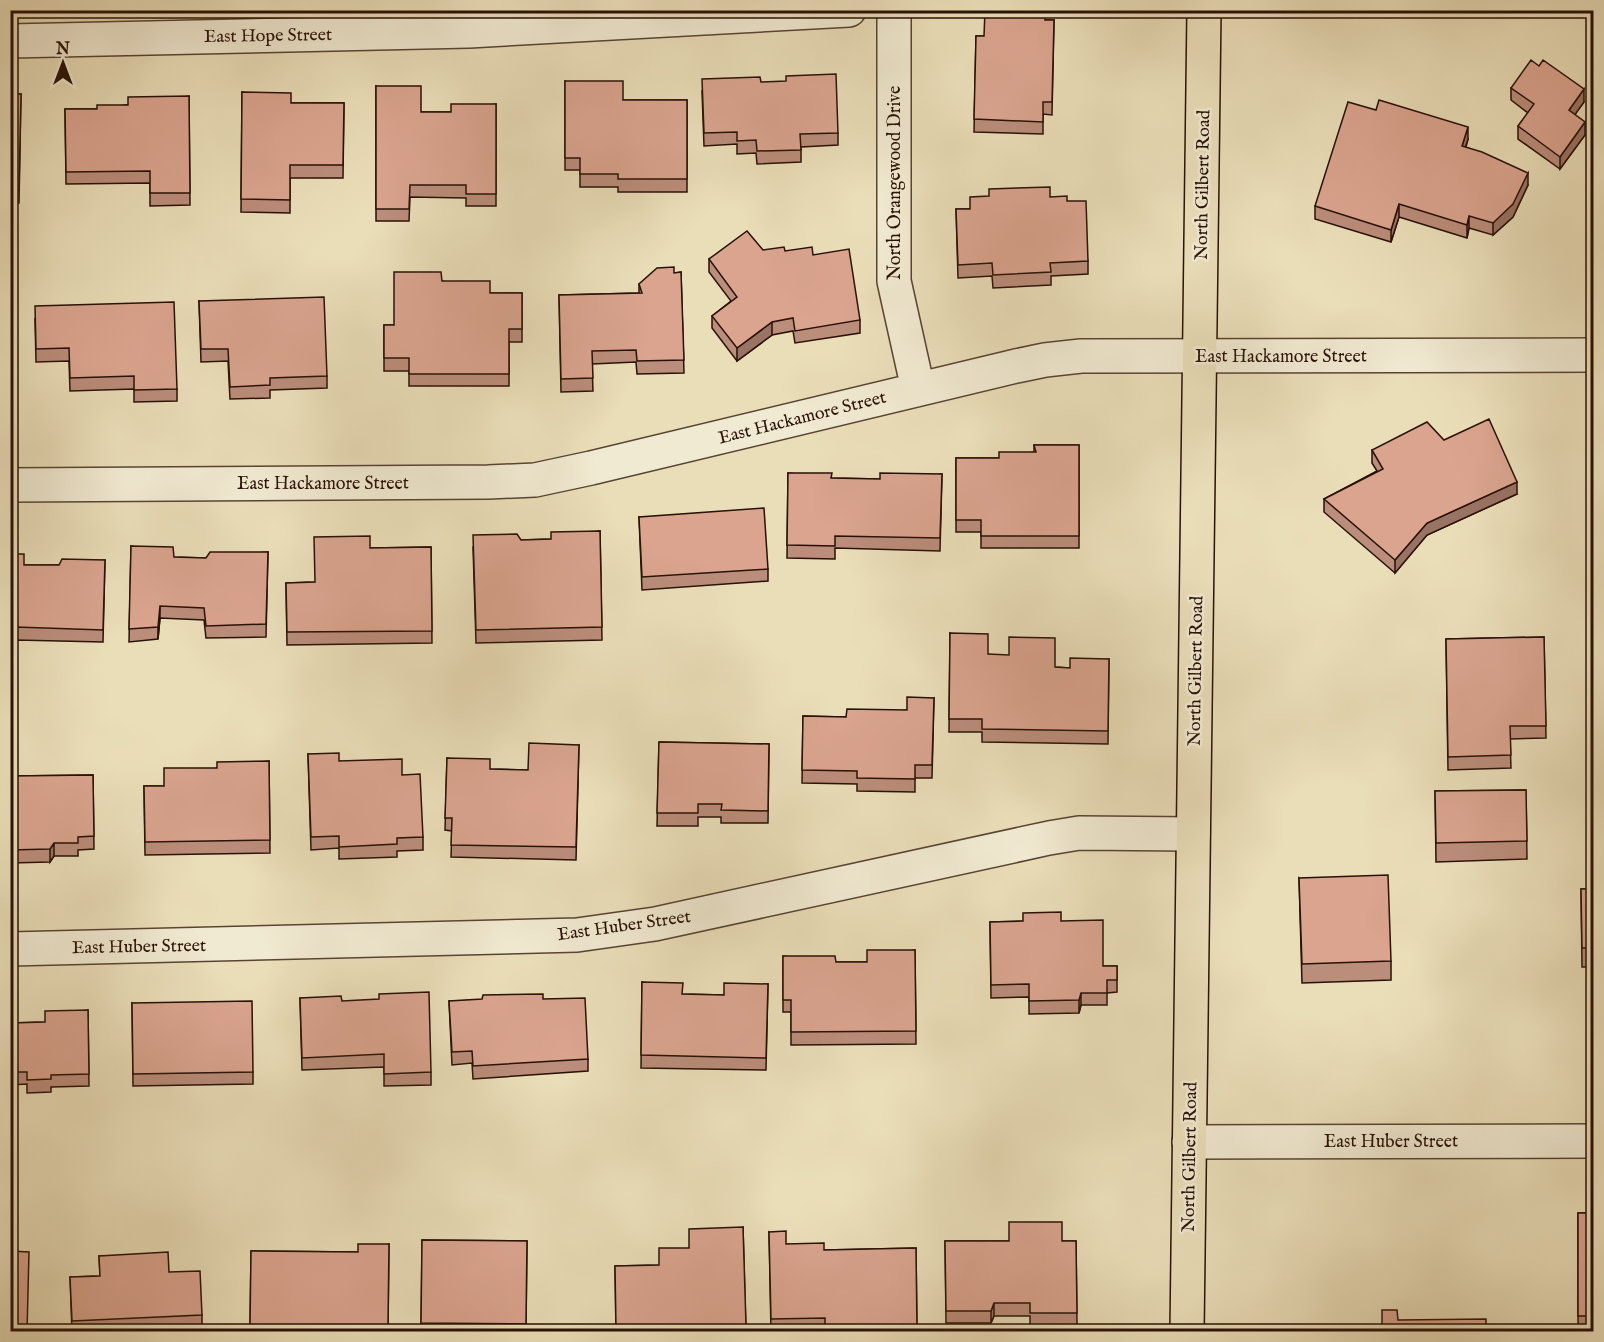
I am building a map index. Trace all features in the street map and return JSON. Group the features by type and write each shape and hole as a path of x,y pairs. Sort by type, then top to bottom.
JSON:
{"main road":[{"name":"North Gilbert Road","path":"1187,1332 1204,10"}],"street":[{"name":"East Hope Street","path":"10,40 469,32 849,10"},
{"name":"North Orangewood Drive","path":"894,10 894,281 918,389"},
{"name":"East Hackamore Street","path":"10,486 535,480 918,389 1045,360 1069,357 1111,355 1593,356"},
{"name":"East Huber Street","path":"10,949 577,935 655,924 1049,837 1088,833 1193,834"},
{"name":"East Huber Street","path":"1189,1142 1593,1141"}],"building":[{"path":"985,10 1046,10 1045,20 1054,20 1052,102 1043,102 1043,122 974,119 976,36 984,36"},
{"path":"1531,60 1539,66 1543,60 1584,89 1569,110 1585,122 1560,157 1518,126 1534,104 1511,88"},
{"path":"836,74 838,133 800,134 801,150 757,151 756,140 737,141 737,132 704,133 702,79 760,77 761,82 786,81 786,76"},
{"path":"565,81 623,81 623,100 687,100 687,179 618,179 618,174 580,174 580,158 565,158"},
{"path":"376,86 421,86 421,112 451,112 451,104 496,104 496,194 466,194 466,185 410,185 409,209 376,209"},
{"path":"242,92 291,93 291,103 344,103 343,165 290,165 290,200 241,199"},
{"path":"10,94 21,94 19,190 10,190"},
{"path":"189,96 190,193 150,193 150,171 66,172 65,109 97,109 97,105 128,105 128,97"},
{"path":"1379,100 1468,127 1462,146 1482,152 1528,173 1513,204 1493,223 1469,216 1467,225 1399,204 1391,230 1315,206 1348,102 1376,110"},
{"path":"1050,187 1050,197 1067,196 1067,201 1086,201 1088,261 1050,263 1051,272 993,275 992,263 958,265 956,209 970,209 970,197 989,196 989,189"},
{"path":"747,231 763,250 784,247 785,251 812,247 813,255 849,249 860,320 795,331 793,318 772,322 737,348 712,316 737,297 709,259"},
{"path":"674,267 674,273 681,272 684,360 637,361 636,350 592,351 593,378 561,379 559,295 642,293 639,284 657,268"},
{"path":"394,272 441,272 442,281 490,281 490,293 522,293 522,329 509,329 509,374 409,374 409,358 384,358 384,325 394,325"},
{"path":"324,297 327,376 270,378 270,385 230,387 228,349 201,349 199,301"},
{"path":"174,302 177,389 134,390 134,376 70,378 69,348 36,349 35,306"},
{"path":"10,345 12,383 10,383"},
{"path":"1489,419 1517,482 1427,523 1395,560 1324,499 1383,469 1372,450 1427,422 1444,440"},
{"path":"1034,445 1079,445 1079,536 981,536 981,520 956,520 956,458 999,458 999,452 1036,452"},
{"path":"788,473 832,473 831,478 880,479 880,473 942,474 940,538 835,536 835,546 787,545"},
{"path":"764,508 768,569 642,577 639,517"},
{"path":"600,531 602,627 476,630 473,535 517,534 521,540 551,539 551,532"},
{"path":"370,536 370,548 431,547 432,631 287,632 286,583 315,582 314,537"},
{"path":"131,546 173,547 174,557 206,558 210,552 268,552 266,624 206,626 204,608 160,606 158,627 129,629"},
{"path":"10,554 24,554 24,565 59,565 62,559 105,560 103,630 16,627 12,640 10,640"},
{"path":"950,633 988,634 988,654 1009,655 1009,637 1055,638 1055,667 1070,668 1070,658 1109,659 1108,731 982,729 982,719 949,719"},
{"path":"1544,637 1546,726 1510,726 1511,755 1448,757 1446,639"},
{"path":"907,697 934,698 932,765 915,765 915,779 857,778 857,771 802,770 803,716 846,717 847,709 907,710"},
{"path":"659,742 769,744 768,811 721,810 722,804 698,804 698,813 657,813"},
{"path":"529,743 579,745 576,847 451,845 452,818 445,818 447,758 490,759 490,769 528,770"},
{"path":"339,753 339,761 402,759 402,775 420,774 423,837 397,838 397,844 339,847 339,836 311,837 308,754"},
{"path":"269,761 270,840 145,842 144,786 164,786 164,768 217,768 217,762"},
{"path":"93,775 94,836 78,837 78,843 54,843 50,849 10,850 10,776"},
{"path":"1526,790 1527,841 1436,843 1435,791"},
{"path":"1388,875 1391,961 1302,964 1299,878"},
{"path":"1581,889 1593,889 1593,948 1582,948"},
{"path":"1061,912 1061,921 1103,920 1103,966 1117,966 1117,980 1107,980 1107,993 1081,993 1079,1000 1029,1001 1029,984 991,985 990,922 1023,921 1023,913"},
{"path":"867,950 915,950 916,1031 791,1032 791,1000 783,1000 783,956 835,956 836,962 867,962"},
{"path":"642,982 683,983 682,994 724,995 724,983 768,984 766,1058 641,1055"},
{"path":"429,992 431,1072 384,1074 384,1054 302,1058 300,998 341,996 342,1001 379,999 379,994"},
{"path":"543,994 543,999 585,998 588,1059 473,1066 472,1051 452,1052 449,1001 482,999 483,995"},
{"path":"252,1001 253,1072 133,1074 132,1003"},
{"path":"88,1010 89,1074 51,1075 51,1079 27,1080 27,1072 10,1072 10,1023 45,1022 45,1011"},
{"path":"1578,1213 1593,1213 1593,1316 1578,1316"},
{"path":"1009,1222 1062,1222 1062,1241 1076,1241 1077,1313 1030,1313 1030,1303 994,1303 991,1311 946,1311 945,1241 1009,1241"},
{"path":"743,1227 746,1325 616,1329 615,1266 659,1265 659,1248 689,1248 689,1229"},
{"path":"786,1231 786,1244 824,1243 824,1250 916,1248 917,1328 825,1329 825,1318 771,1319 769,1232"},
{"path":"422,1240 527,1241 526,1324 421,1323"},
{"path":"358,1244 389,1244 388,1326 250,1325 251,1251 358,1252"},
{"path":"10,1251 29,1252 27,1332 10,1332"},
{"path":"168,1252 169,1272 200,1271 202,1315 72,1321 70,1277 100,1276 99,1256"},
{"path":"1382,1310 1397,1310 1398,1320 1486,1319 1486,1332 1382,1332"}]}
